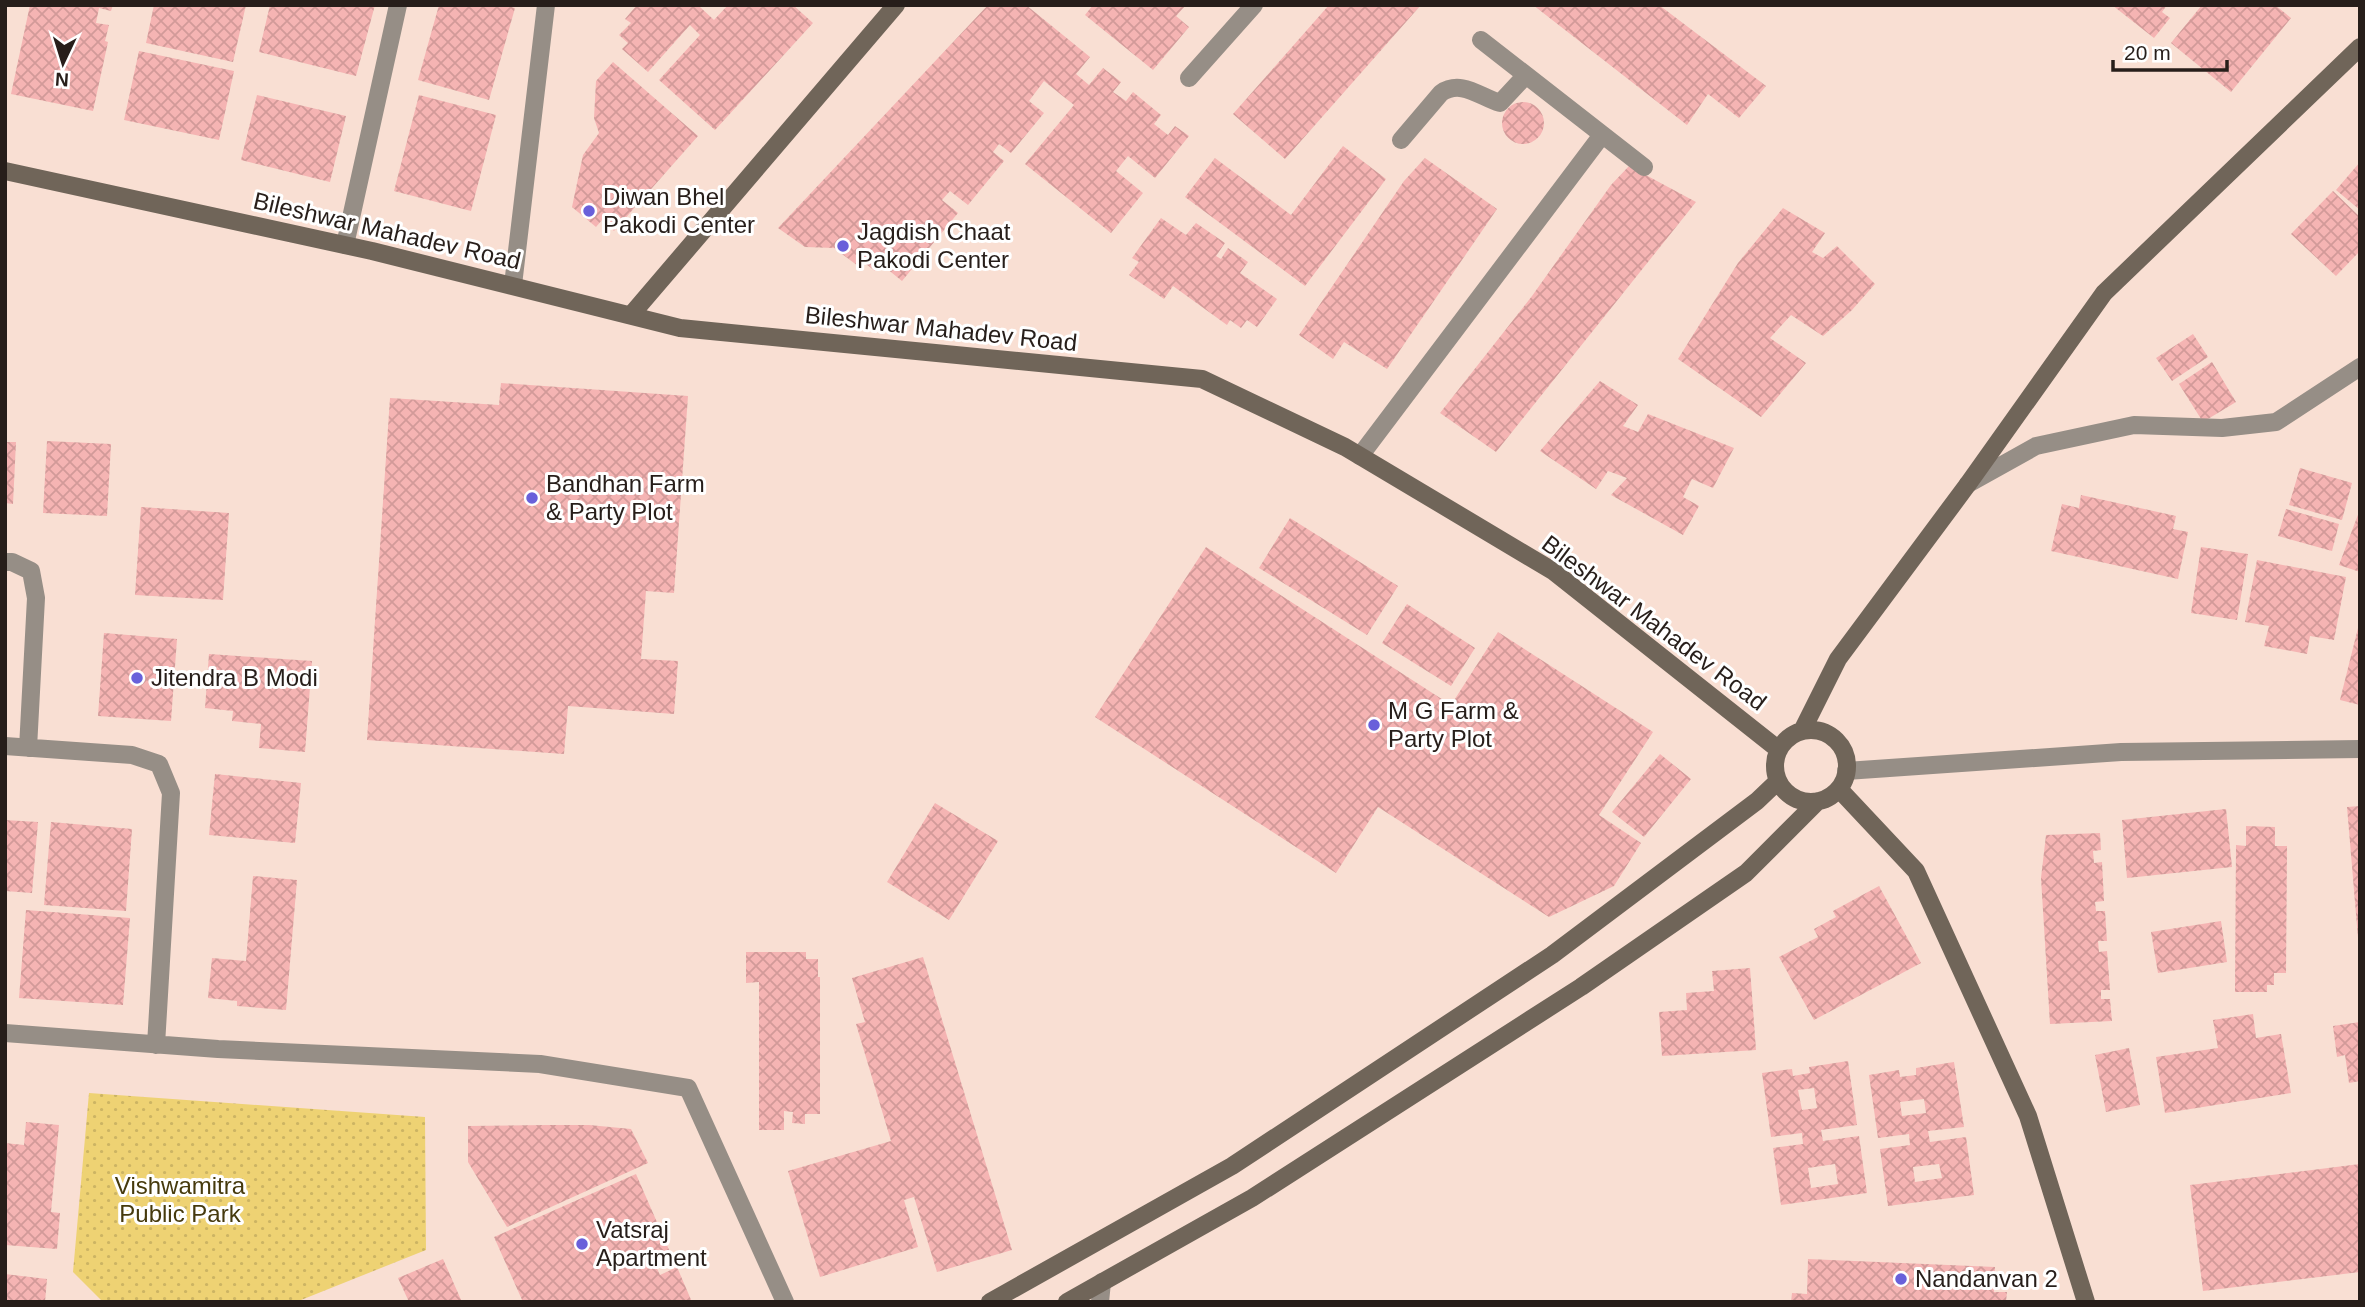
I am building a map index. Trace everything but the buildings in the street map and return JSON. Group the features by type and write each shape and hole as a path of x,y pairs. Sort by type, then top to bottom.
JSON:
{"street":[{"path":"345,245 398,5"},
{"path":"513,285 546,5"},
{"path":"631,315 897,5"},
{"path":"1189,78 1254,5"},
{"path":"1481,40 1644,167"},
{"path":"1802,731 1838,659 1968,484 2104,293 2360,47"},
{"path":"1401,140 1449,87 1460,86 1500,103 1526,75"},
{"path":"1360,456 1602,135"},
{"name":"Bileshwar Mahadev Road","path":"5,170 345,245 680,328 1202,379 1360,456 1553,571 1779,750"},
{"path":"1968,484 2036,446 2134,425 2222,428 2276,422 2360,367"},
{"path":"5,562 31,571 36,598 27,748"},
{"path":"1067,1302 1252,1198 1581,986 1746,873 1818,801 1839,789 1846,771 1845,753 1835,738 1819,730 1802,731 1788,738 1779,750 1774,765 1778,781 1788,794 1802,801 1818,801"},
{"path":"5,746 132,755 159,764 172,793 156,1045"},
{"path":"1846,771 2121,752 2360,749"},
{"path":"990,1302 1232,1166 1541,963 1757,801 1778,781"},
{"path":"1839,789 1916,871 2028,1116 2086,1302"},
{"path":"5,1033 156,1045 540,1064 688,1088 785,1302"},
{"path":"1100,1302 1102,1282"}],"green space":[{"name":"Vishwamitra Public Park","path":"89,1093 425,1117 426,1250 296,1302 103,1302 73,1272"}],"place":[{"name":"Diwan Bhel Pakodi Center","path":"589,211"},
{"name":"Jagdish Chaat Pakodi Center","path":"843,246"},
{"name":"Bandhan Farm & Party Plot","path":"532,498"},
{"name":"Jitendra B Modi","path":"137,678"},
{"name":"M G Farm & Party Plot","path":"1374,725"},
{"name":"Vatsraj Apartment","path":"582,1244"},
{"name":"Nandanvan 2","path":"1901,1279"}]}
